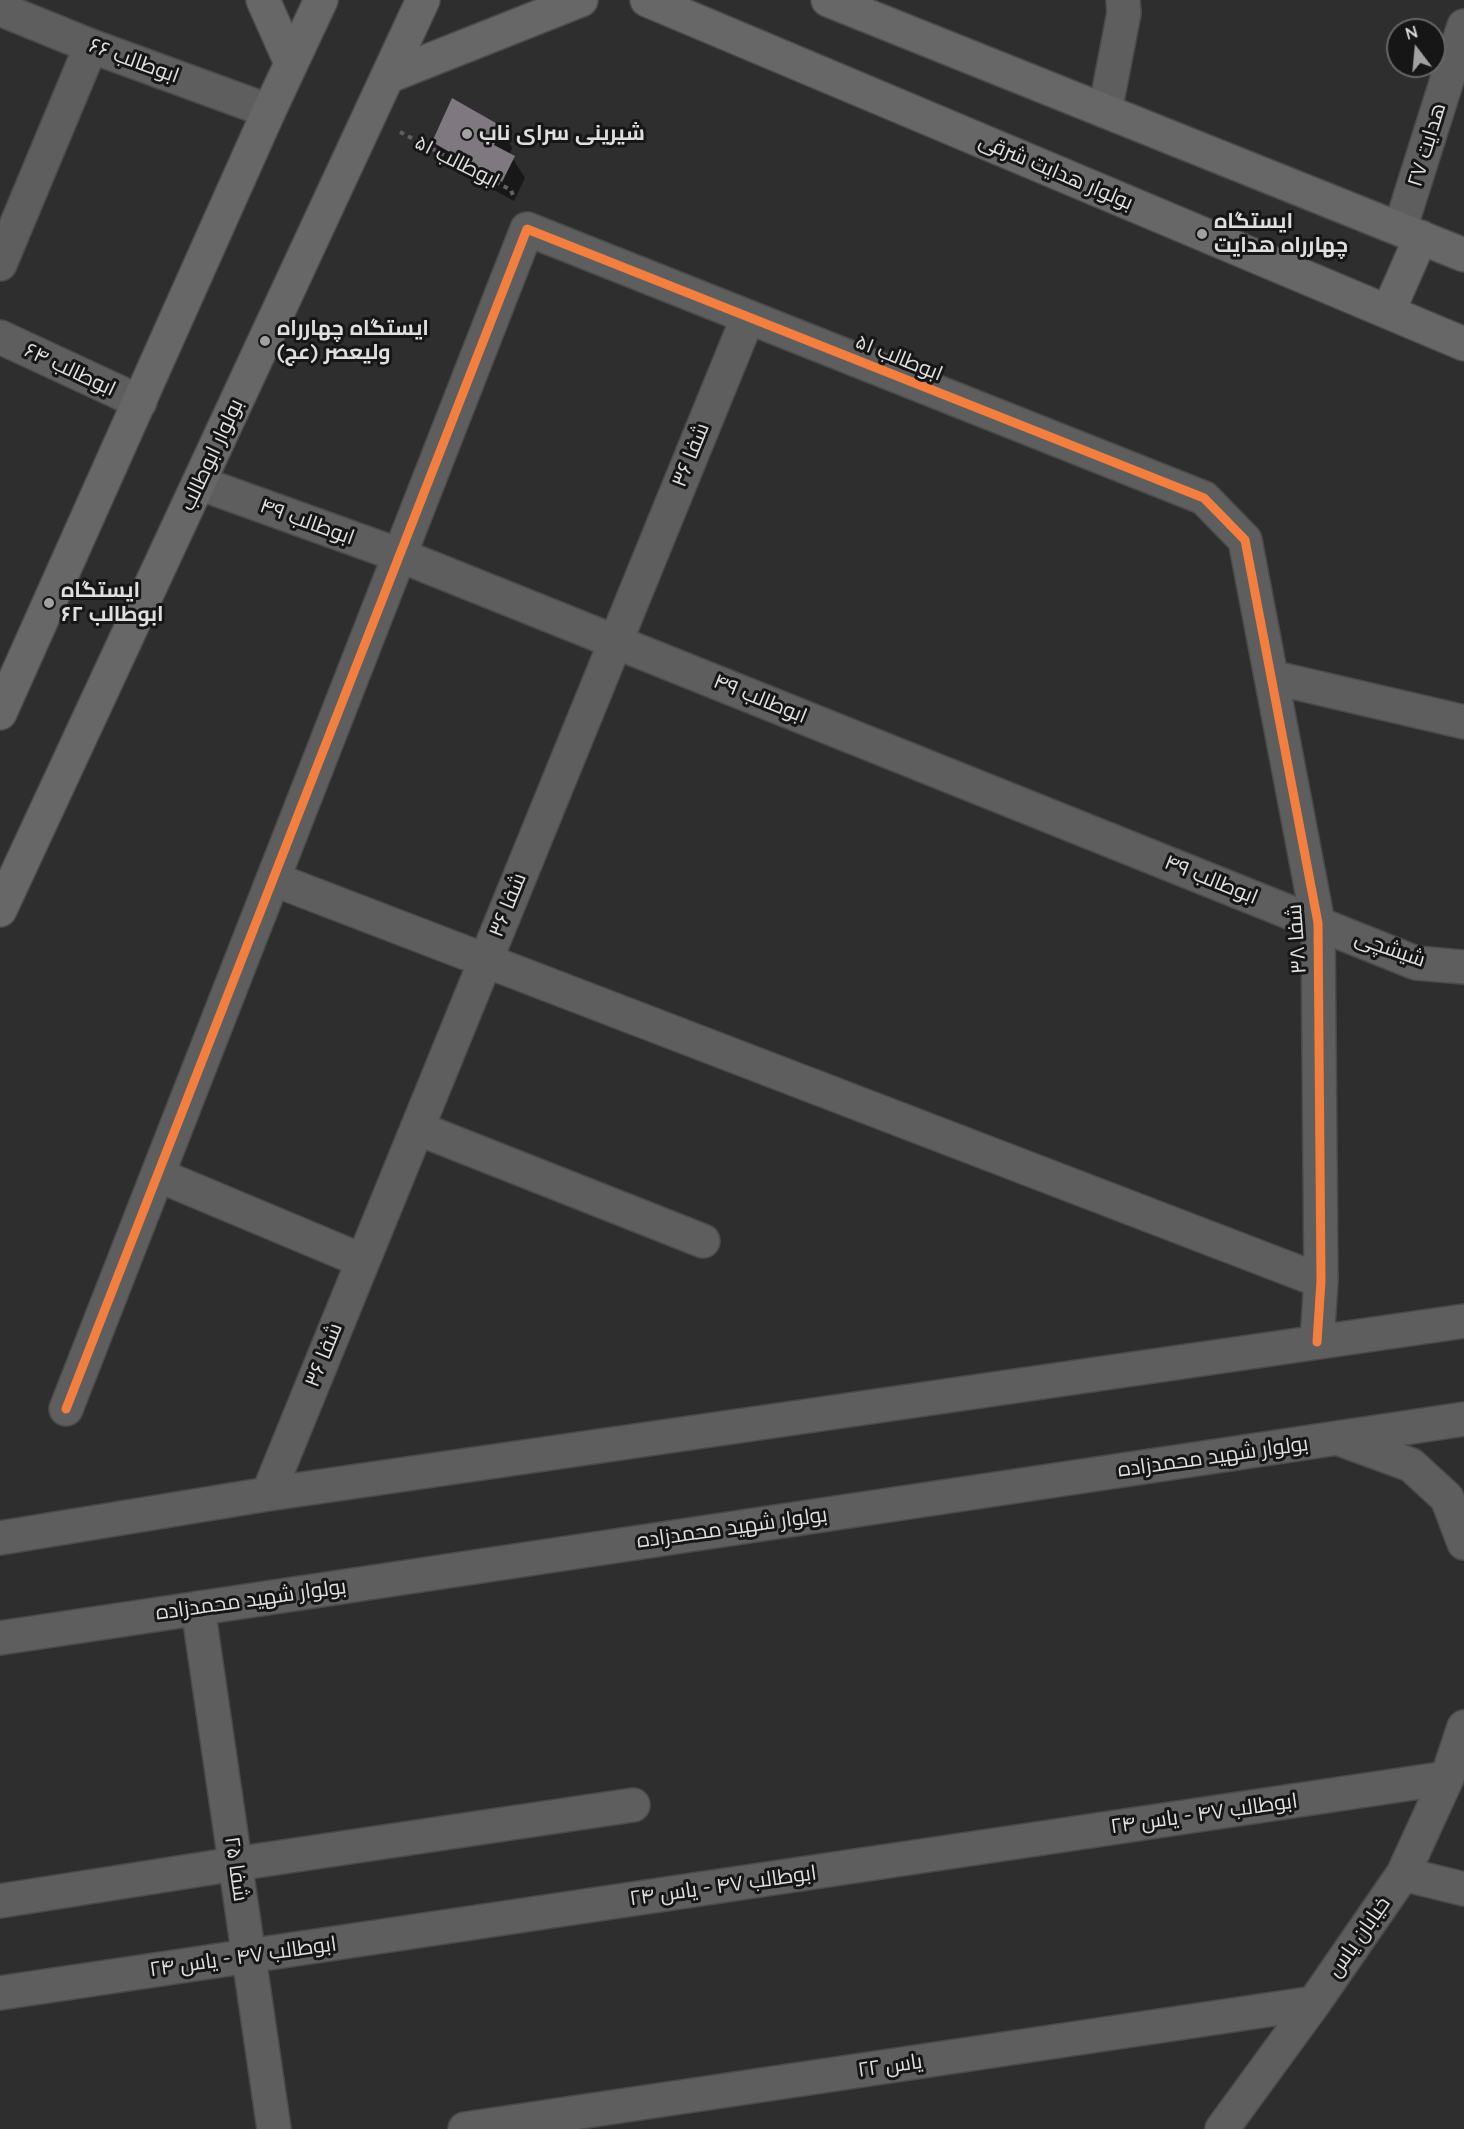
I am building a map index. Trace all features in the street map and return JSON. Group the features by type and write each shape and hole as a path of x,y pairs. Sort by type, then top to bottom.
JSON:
{"main road":[{"path":"263,0 291,63"},
{"path":"1,709 321,0"},
{"name":"بولوار ابوطالب","path":"0,910 423,0"},
{"path":"387,77 581,0"},
{"name":"بولوار هدایت شرقی","path":"647,0 1464,344"},
{"path":"828,0 1464,255"},
{"path":"1388,312 1411,233"}],"street":[{"path":"1105,111 1124,13 1123,0"},
{"name":"ابوطالب ۶۶","path":"0,9 91,46 269,111"},
{"name":"هدایت ۲۷","path":"1411,233 1464,26"},
{"path":"0,264 91,46"},
{"path":"66,1409 527,229"},
{"name":"ابوطالب ۵۱","path":"527,229 1204,498 1245,540"},
{"name":"شفا ۳۶","path":"268,1494 748,316"},
{"name":"ابوطالب ۶۴","path":"0,337 140,402"},
{"name":"ابوطالب ۴۹","path":"199,483 399,555 1318,923"},
{"name":"شفا ۳۸","path":"1245,540 1318,923 1321,1281 1317,1342"},
{"path":"1272,677 1464,722"},
{"path":"273,879 1321,1281"},
{"name":"شیشچی","path":"1318,923 1416,963 1464,967"},
{"path":"417,1128 702,1241"},
{"path":"158,1175 363,1261"},
{"path":"0,1538 268,1494 1464,1321"},
{"name":"بولوار شهید محمدزاده","path":"0,1638 1464,1419"},
{"path":"1338,1438 1411,1465 1447,1498 1464,1543"},
{"name":"شفا ۲۵","path":"198,1608 274,2129"},
{"name":"خیابان یاس","path":"1222,2129 1314,2003 1403,1874 1447,1778 1464,1727"},
{"name":"ابوطالب ۴۷ - یاس ۲۴","path":"0,1993 1447,1778"},
{"path":"0,1901 633,1805"},
{"path":"1403,1874 1464,1889"},
{"name":"یاس ۲۲","path":"465,2129 1314,2003"}],"building":[{"name":"شیرینی سرای ناب","path":"452,98 501,126 494,145 515,156 502,182 432,142"}],"cycle path":[{"path":"66,1409 527,229 1204,498 1245,540 1318,923 1321,1281 1317,1342"}],"place":[{"name":"شیرینی سرای ناب","path":"467,134"},
{"name":"ایستگاه چهارراه هدایت","path":"1202,234"},
{"name":"ایستگاه چهارراه ولیعصر (عج)","path":"265,341"},
{"name":"ایستگاه ابوطالب ۶۲","path":"49,603"}]}
